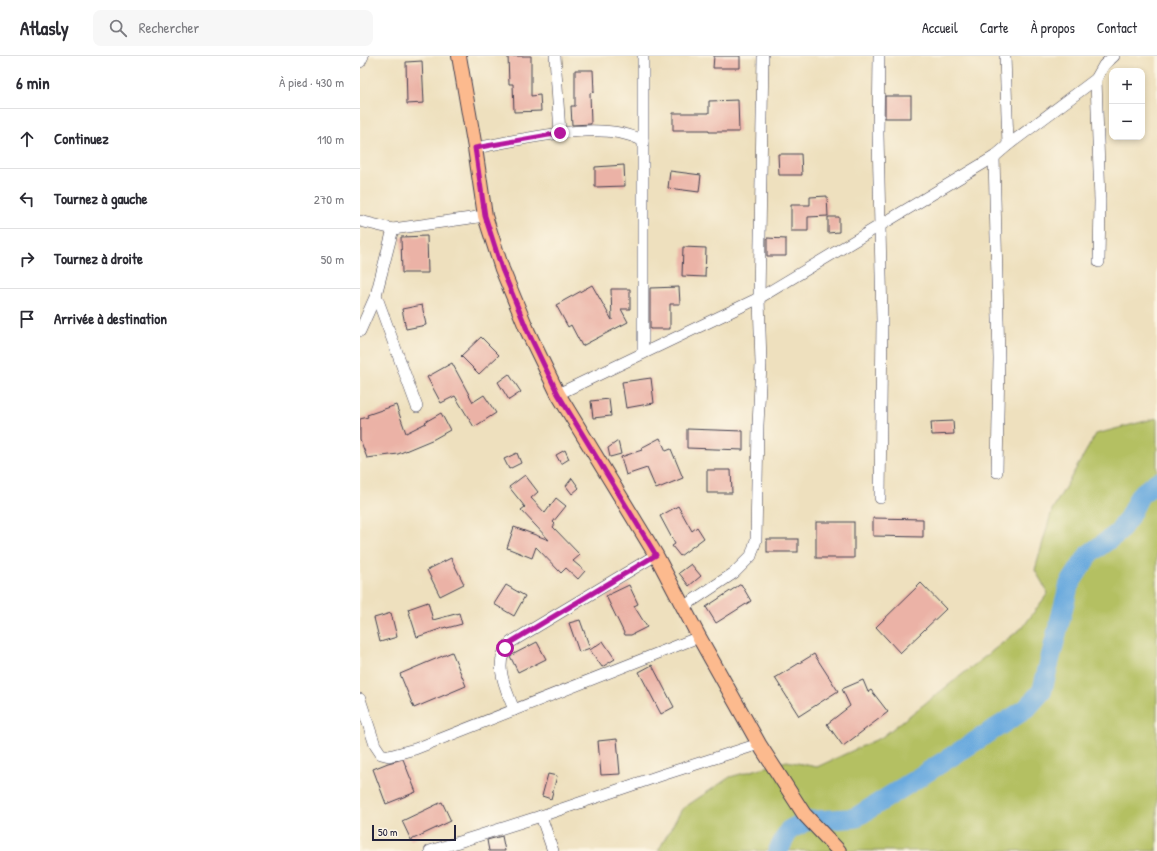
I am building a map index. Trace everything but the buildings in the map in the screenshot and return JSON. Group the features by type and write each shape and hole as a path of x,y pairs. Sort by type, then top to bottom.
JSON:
{"main road":[{"path":"459,56 485,216 505,276 528,332 558,394 656,555 699,637 759,744 804,814 839,851"}],"street":[{"path":"360,62 362,56"},
{"path":"555,56 560,133"},
{"path":"643,56 643,353"},
{"path":"683,606 734,574 751,556 756,540 760,364 759,298 763,56"},
{"path":"878,56 882,394 880,498"},
{"path":"1005,56 1008,145"},
{"path":"1099,262 1100,201 1096,79 1104,61 1114,56"},
{"path":"558,394 759,298 994,157 1096,79"},
{"path":"475,148 560,133 600,130 635,136 643,141"},
{"path":"994,157 999,359 997,472"},
{"path":"360,221 393,229 485,216"},
{"path":"360,331 376,295 393,229"},
{"path":"376,295 417,407"},
{"path":"514,710 501,671 501,656 505,648 511,642 656,555"},
{"path":"360,699 375,745 381,754 388,756 415,749 699,637"},
{"path":"430,851 541,816 662,774 759,744"},
{"path":"541,816 553,851"}],"green space":[{"path":"1157,418 1157,851 658,851 682,809 730,777 787,761 817,767 882,737 1023,627 1048,593 1035,570 1052,510 1096,434"}],"waterway":[{"path":"778,851 789,830 807,821 855,818 1026,709 1042,691 1069,585 1089,554 1118,533 1128,519 1140,495 1157,482"}],"route":[{"path":"505,648 511,642 656,555 558,394 528,332 502,269 485,216 475,148 560,133"}]}
